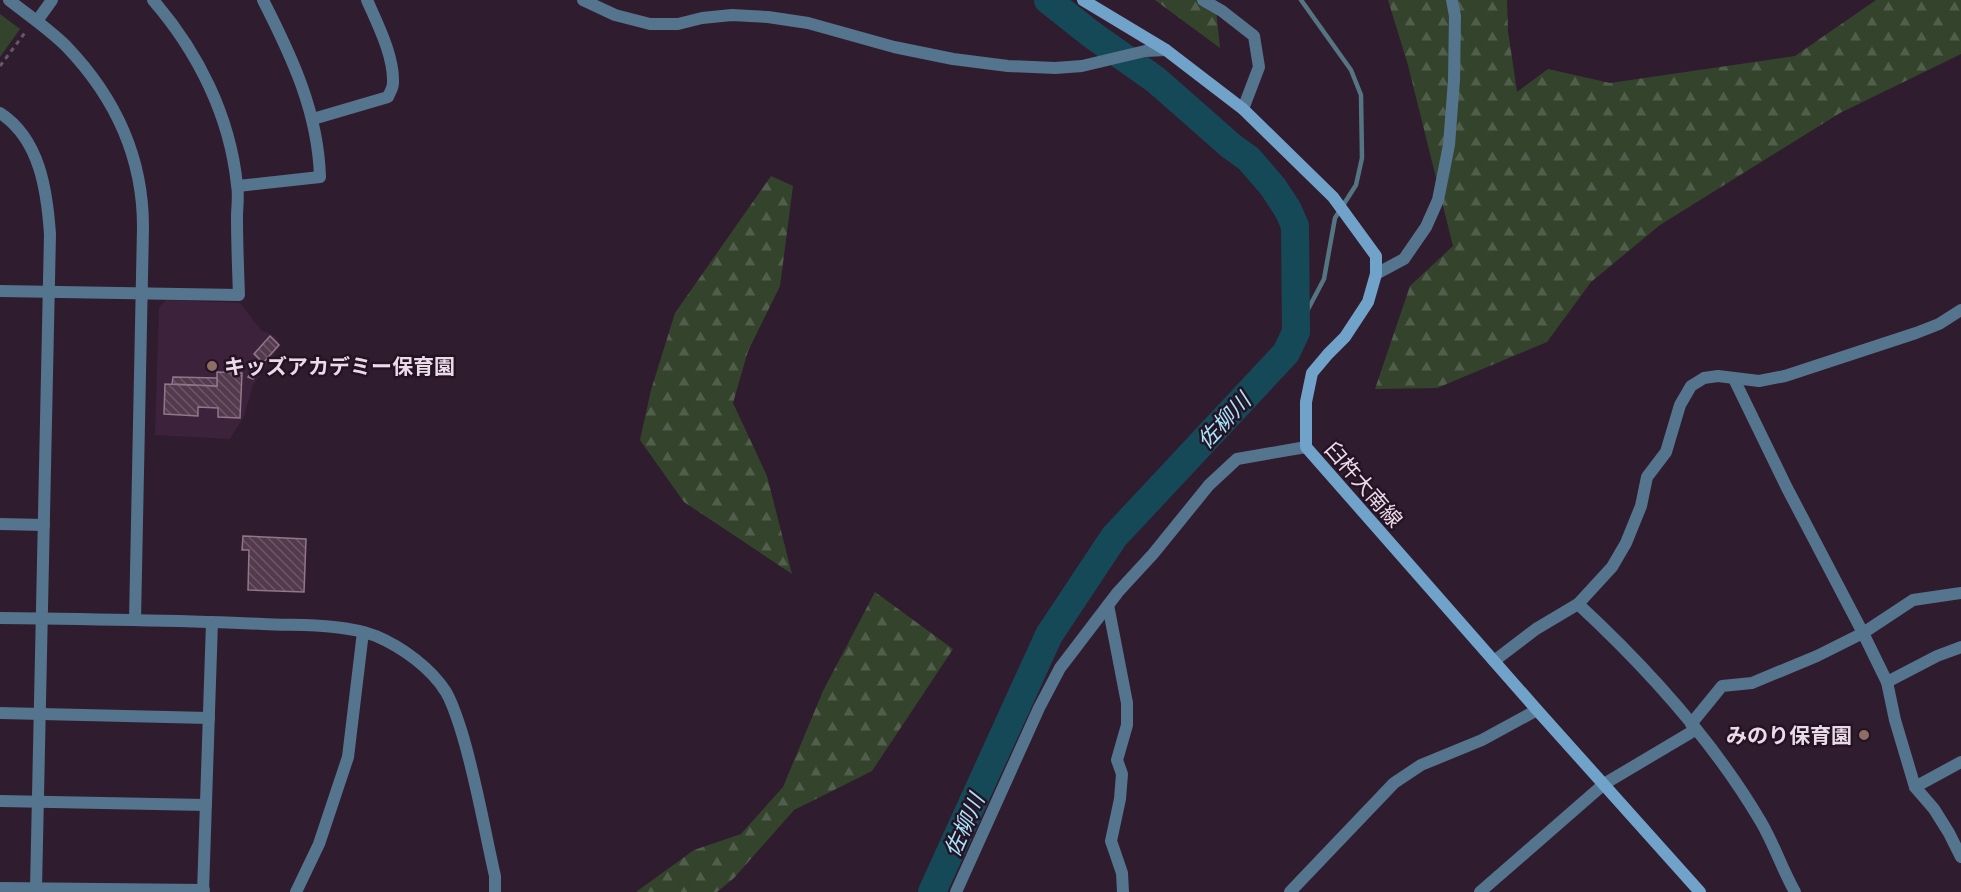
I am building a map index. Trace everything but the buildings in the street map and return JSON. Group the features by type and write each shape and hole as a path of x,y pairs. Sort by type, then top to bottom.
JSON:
{"main road":[{"path":"1083,0 1166,50 1243,109 1333,197 1376,256 1376,274"},
{"name":"臼杵大南線","path":"1376,274 1368,302 1345,337 1312,373 1306,402 1306,447 1700,892"}],"street":[{"path":"9,0 66,46 98,86 133,151 143,201 135,620"},
{"path":"37,21 52,0"},
{"path":"0,291 238,295 238,186 222,118 212,88 192,52 171,20 153,0"},
{"path":"238,186 320,177 319,151 313,118 279,32 263,0"},
{"path":"313,118 388,97 393,86 392,65 378,23 367,0"},
{"path":"583,0 615,15 650,24 678,24 702,18 732,15 768,17 808,23 904,49 953,59 1008,66 1055,68 1082,66 1145,51 1166,50"},
{"path":"1203,0 1222,11 1254,36 1259,67 1243,109"},
{"path":"1376,274 1404,259 1426,227 1438,201 1449,145 1455,16 1452,0"},
{"path":"0,113 25,138 35,156 48,203 50,234 36,889"},
{"path":"1494,661 1536,629 1578,604 1612,567 1626,543 1641,506 1647,477 1666,452 1680,405 1691,386 1704,378 1718,376 1760,381 1785,376 1916,333 1939,324 1961,310"},
{"path":"1734,379 1787,488 1887,682 1895,720 1915,787 1934,809 1961,857"},
{"path":"956,892 1039,708 1060,668 1108,605 1153,555 1209,485 1238,459 1306,447"},
{"path":"0,524 44,525"},
{"path":"1480,892 1604,784 1693,727 1722,687 1752,683 1817,656 1863,633 1913,600 1961,593"},
{"path":"1578,604 1619,642 1693,727 1731,777 1761,823 1795,892"},
{"path":"1108,605 1127,703 1126,724 1117,760 1122,774 1120,799 1111,841 1122,873 1123,892"},
{"path":"0,618 331,627 363,632 404,651 428,670 446,692 456,714 468,754 495,876 495,892"},
{"path":"0,888 203,891 212,622"},
{"path":"296,892 319,844 348,757 363,632"},
{"path":"1887,682 1937,656 1961,647"},
{"path":"1290,892 1394,783 1421,765 1482,740 1537,710"},
{"path":"0,713 208,718"},
{"path":"1915,787 1961,762"},
{"path":"0,801 206,805"}],"path":[{"path":"0,66 27,30"}],"shaded area":[{"name":"キッズアカデミー保育園","path":"166,300 240,303 261,330 276,337 280,346 253,385 244,416 230,439 155,435 159,307"}],"green space":[{"path":"1155,0 1215,0 1220,48"},
{"path":"1388,0 1507,0 1508,31 1517,92 1548,69 1610,83 1795,56 1876,0 1961,0 1961,54 1840,113 1660,225 1591,282 1547,342 1437,388 1375,389 1410,286 1453,246 1408,65"},
{"path":"0,14 20,29 0,57"},
{"path":"771,176 793,186 780,286 748,351 733,403 767,476 792,574 684,502 640,440 651,390 675,313"},
{"path":"875,592 953,649 872,771 794,810 734,878 717,892 636,892 694,850 741,834 783,787 823,691"}],"waterway":[{"name":"佐柳川","path":"932,892 1049,635 1114,537 1286,353 1296,332 1295,226 1273,187 1249,159 1156,80 1048,0"},
{"path":"1296,332 1324,279 1335,218 1356,185 1362,158 1361,95 1351,70 1301,0"}],"place":[{"name":"キッズアカデミー保育園","path":"212,366"},
{"name":"みのり保育園","path":"1864,735"}]}
